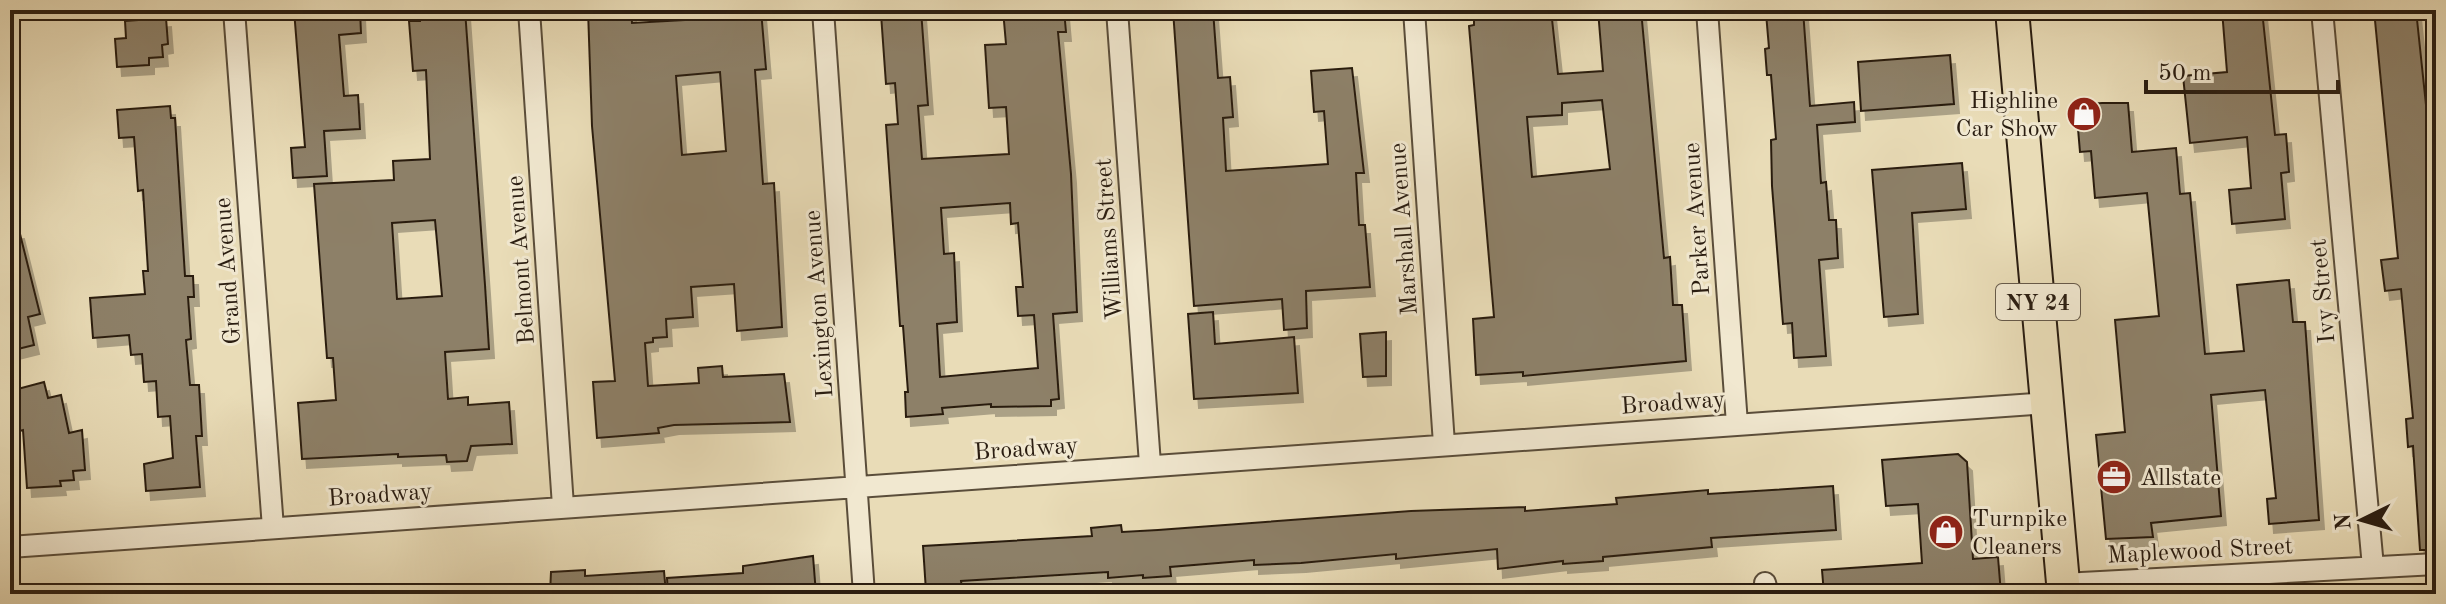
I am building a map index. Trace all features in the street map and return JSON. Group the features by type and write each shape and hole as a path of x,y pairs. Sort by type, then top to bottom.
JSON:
{"main road":[{"name":"NY 24","path":"2012,10 2064,589"}],"street":[{"name":"Grand Avenue","path":"234,10 273,528"},
{"name":"Belmont Avenue","path":"529,10 563,506"},
{"name":"Lexington Avenue","path":"823,10 864,594"},
{"name":"Williams Street","path":"1117,10 1150,464"},
{"name":"Marshall Avenue","path":"1414,10 1444,444"},
{"name":"Parker Avenue","path":"1707,10 1737,424"},
{"name":"Ivy Street","path":"2322,10 2373,567"},
{"name":"Broadway","path":"10,547 1150,464 2047,403"},
{"name":"Maplewood Street","path":"2064,589 2436,564"}],"building":[{"path":"294,10 360,10 361,33 339,35 344,96 358,95 360,129 324,131 327,176 293,178 291,148 305,147"},
{"path":"420,10 465,10 489,349 445,352 448,399 468,397 468,405 509,402 512,444 471,446 467,461 447,462 446,455 398,457 398,454 302,459 298,403 336,400 333,358 327,358 314,184 394,180 393,161 430,159 426,70 413,71 409,21 420,21","holes":["435,220 442,296 397,299 392,223"]},
{"path":"588,10 631,10 632,23 720,18 719,10 761,10 766,69 755,70 763,184 774,183 782,327 737,331 734,284 691,287 693,317 666,319 667,337 653,338 653,342 645,343 648,386 699,383 698,368 722,366 723,377 784,374 790,422 674,425 658,428 659,433 597,438 593,382 615,381 592,126","holes":["720,72 726,151 682,155 676,76"]},
{"path":"891,10 921,10 928,105 918,106 922,159 1009,154 1006,107 989,108 985,45 1006,44 1003,10 1064,10 1066,32 1058,32 1071,174 1077,312 1053,314 1059,399 1051,400 1051,406 991,407 991,404 942,408 943,414 906,417 905,392 908,392 903,326 900,326 886,125 898,124 895,83 886,84 881,14 892,14","holes":["1010,203 1011,224 1018,223 1023,287 1016,287 1018,316 1034,315 1038,368 940,377 937,324 957,322 954,253 944,254 941,208"]},
{"path":"1173,10 1213,10 1218,78 1230,77 1233,117 1223,118 1226,171 1328,164 1324,111 1314,112 1311,71 1352,68 1364,173 1356,173 1359,225 1365,225 1370,287 1306,291 1307,328 1284,330 1282,299 1194,306"},
{"path":"1530,10 1551,10 1558,74 1603,71 1598,10 1641,10 1664,258 1670,257 1673,305 1682,305 1686,361 1523,376 1523,372 1476,375 1473,319 1494,317 1469,26 1474,25 1474,19 1531,15","holes":["1602,100 1610,169 1532,177 1527,117 1562,115 1562,103"]},
{"path":"1772,10 1803,10 1810,106 1854,102 1855,122 1817,125 1821,183 1826,182 1829,220 1836,220 1838,258 1819,260 1826,356 1794,358 1792,323 1783,324 1772,186 1771,140 1776,139 1771,75 1767,75 1765,49 1769,48 1766,13"},
{"path":"2222,10 2262,10 2275,135 2286,134 2289,172 2281,173 2285,219 2232,224 2229,190 2251,188 2247,137 2190,143 2183,76 2227,72"},
{"path":"2374,10 2416,10 2436,200 2436,230 2428,231 2436,297 2436,395 2430,396 2436,451 2436,550 2420,550 2413,446 2408,447 2406,419 2413,418 2401,289 2385,291 2381,260 2398,258"},
{"path":"166,18 168,44 162,45 163,57 149,58 149,65 117,67 115,39 126,38 125,21"},
{"path":"1950,55 1954,104 1861,111 1858,62"},
{"path":"2128,103 2132,152 2176,148 2180,194 2190,193 2205,354 2244,351 2237,285 2289,280 2293,322 2305,322 2319,520 2269,524 2267,499 2276,498 2265,390 2211,395 2221,516 2151,523 2153,537 2106,539 2096,435 2125,432 2115,320 2159,316 2147,193 2095,198 2091,151 2080,152 2076,105"},
{"path":"170,106 171,118 175,118 185,276 193,276 194,297 188,297 191,339 186,340 190,385 199,385 202,436 196,436 200,487 146,491 144,464 173,458 170,416 158,417 156,381 144,382 142,354 131,355 129,335 93,338 90,298 145,294 143,271 148,271 143,190 138,191 134,137 119,138 117,110"},
{"path":"1962,163 1966,209 1912,213 1918,314 1884,317 1872,170"},
{"path":"19,230 40,314 28,317 34,345 10,351 10,231"},
{"path":"1213,312 1215,344 1294,337 1298,393 1194,399 1188,314"},
{"path":"1386,332 1386,376 1363,377 1360,334"},
{"path":"44,382 48,398 61,395 69,433 82,430 85,470 73,471 74,480 60,481 61,486 27,488 23,430 20,431 14,390"},
{"path":"1958,454 1967,462 1973,559 1998,557 2001,594 1824,594 1822,570 1922,563 1918,504 1886,506 1882,460"},
{"path":"1833,486 1836,530 1711,538 1712,547 1603,557 1603,561 1563,564 1563,561 1498,569 1497,549 1396,559 1396,554 1254,565 1254,560 1170,567 1171,576 1143,578 1143,575 1108,578 1108,572 961,581 962,588 953,589 953,594 926,591 923,546 1092,536 1091,528 1121,525 1122,532 1411,511 1525,507 1525,511 1617,504 1616,498 1708,490 1708,494"},
{"path":"813,556 816,594 668,594 667,578 743,573 743,566"},
{"path":"585,570 585,576 664,571 666,594 550,594 551,572"}],"place":[{"name":"Highline Car Show","path":"2084,114"},
{"name":"Allstate","path":"2114,477"},
{"name":"Turnpike Cleaners","path":"1946,532"}]}
